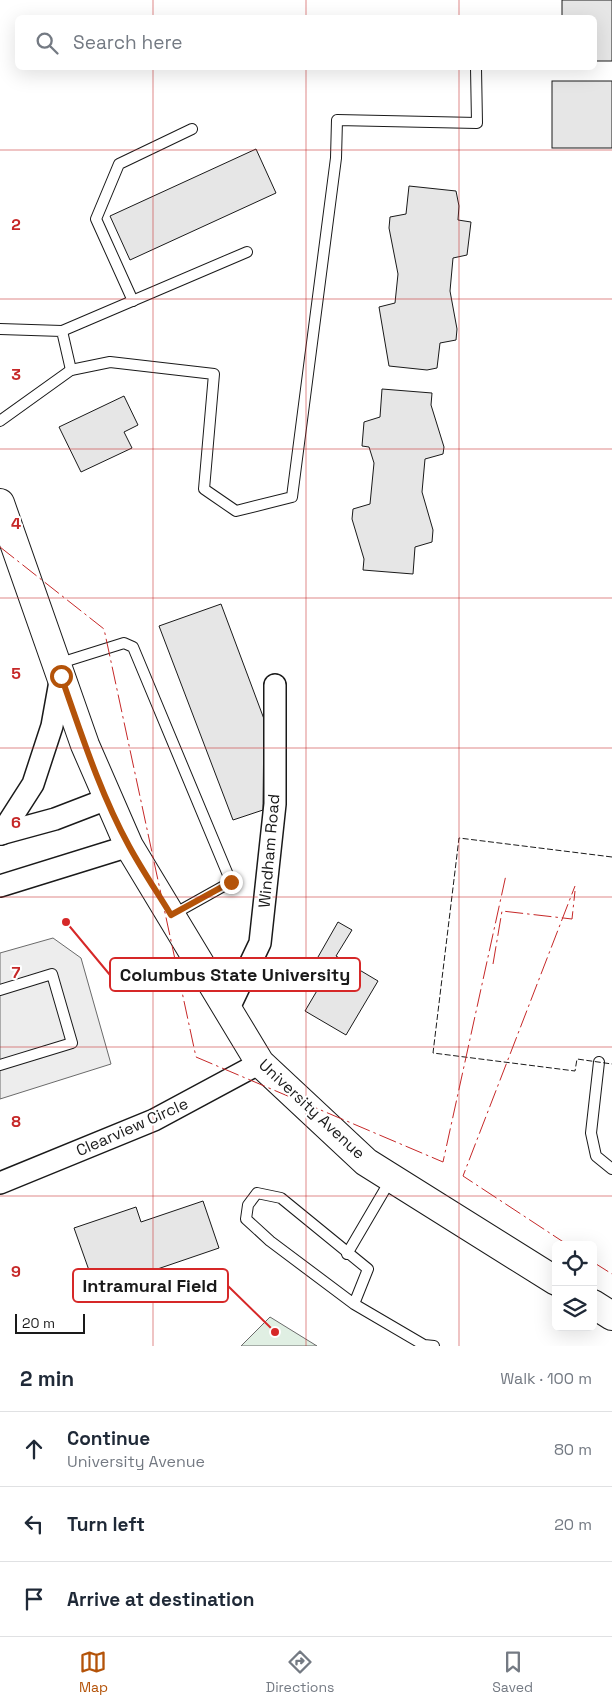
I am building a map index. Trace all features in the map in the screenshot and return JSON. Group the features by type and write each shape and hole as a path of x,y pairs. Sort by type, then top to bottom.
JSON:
{"main road":[{"name":"University Avenue","path":"0,503 59,670 108,799 129,846 260,1063 366,1162 552,1278"},
{"path":"597,1306 612,1315"}],"street":[{"path":"1,834 33,784 52,726 59,670"},
{"name":"Windham Road","path":"228,1010 260,943 275,804 274,685"},
{"path":"1,834 55,819 108,799"},
{"path":"0,886 129,846"},
{"name":"Clearview Circle","path":"0,1183 154,1120 260,1063"}],"lane":[{"path":"0,421 71,370 110,362 214,374 204,489 236,511 292,497 336,158 337,120 477,123 476,70"},
{"path":"133,301 96,219 119,164 192,129"},
{"path":"0,329 62,331 247,252"},
{"path":"62,331 71,370"},
{"path":"59,670 124,643 133,647 231,882 171,915"},
{"path":"0,990 52,974 72,1043 0,1065"},
{"path":"599,1062 591,1133 596,1156 612,1168"},
{"path":"347,1254 392,1178"},
{"path":"354,1304 368,1269 347,1254 281,1198 257,1193 248,1205 246,1219 270,1241 354,1304 424,1346 434,1346"}],"green space":[{"path":"270,1317 317,1346 241,1346"}],"shaded area":[{"path":"53,938 81,958 111,1064 0,1099 0,953"}],"building":[{"path":"562,0 612,0 612,61 597,61 597,15 562,15"},
{"path":"552,81 612,81 612,148 552,148"},
{"path":"256,149 276,193 130,260 110,216"},
{"path":"409,186 456,191 459,206 458,220 471,222 467,255 453,258 450,291 457,329 456,340 440,343 437,368 427,370 389,366 379,307 395,303 398,274 389,228 390,217 406,214"},
{"path":"382,389 432,393 431,405 444,447 443,454 425,459 422,492 433,530 432,542 415,547 413,574 363,570 364,559 352,519 353,509 370,504 374,463 369,447 362,446 364,422 380,417"},
{"path":"124,396 138,425 124,432 132,448 81,472 59,427"},
{"path":"221,604 264,719 263,810 233,820 159,626"},
{"path":"338,922 352,930 336,956 378,981 346,1035 305,1011 328,972 314,964"},
{"path":"203,1201 219,1248 96,1290 74,1228 136,1207 141,1222"}],"fence":[{"path":"612,857 459,838 433,1053 575,1071 577,1059 612,1064"}],"power":[{"path":"0,547 104,629 196,1057 443,1162 506,875"},
{"path":"562,1241 463,1176 575,886"},
{"path":"493,964 502,911 572,919 575,891"},
{"path":"597,1265 612,1274"}],"place":[{"name":"Columbus State University","path":"66,922"},
{"name":"Intramural Field","path":"275,1332"}],"route":[{"path":"61,676 86,745 119,825 129,846 171,915 231,882"}]}
